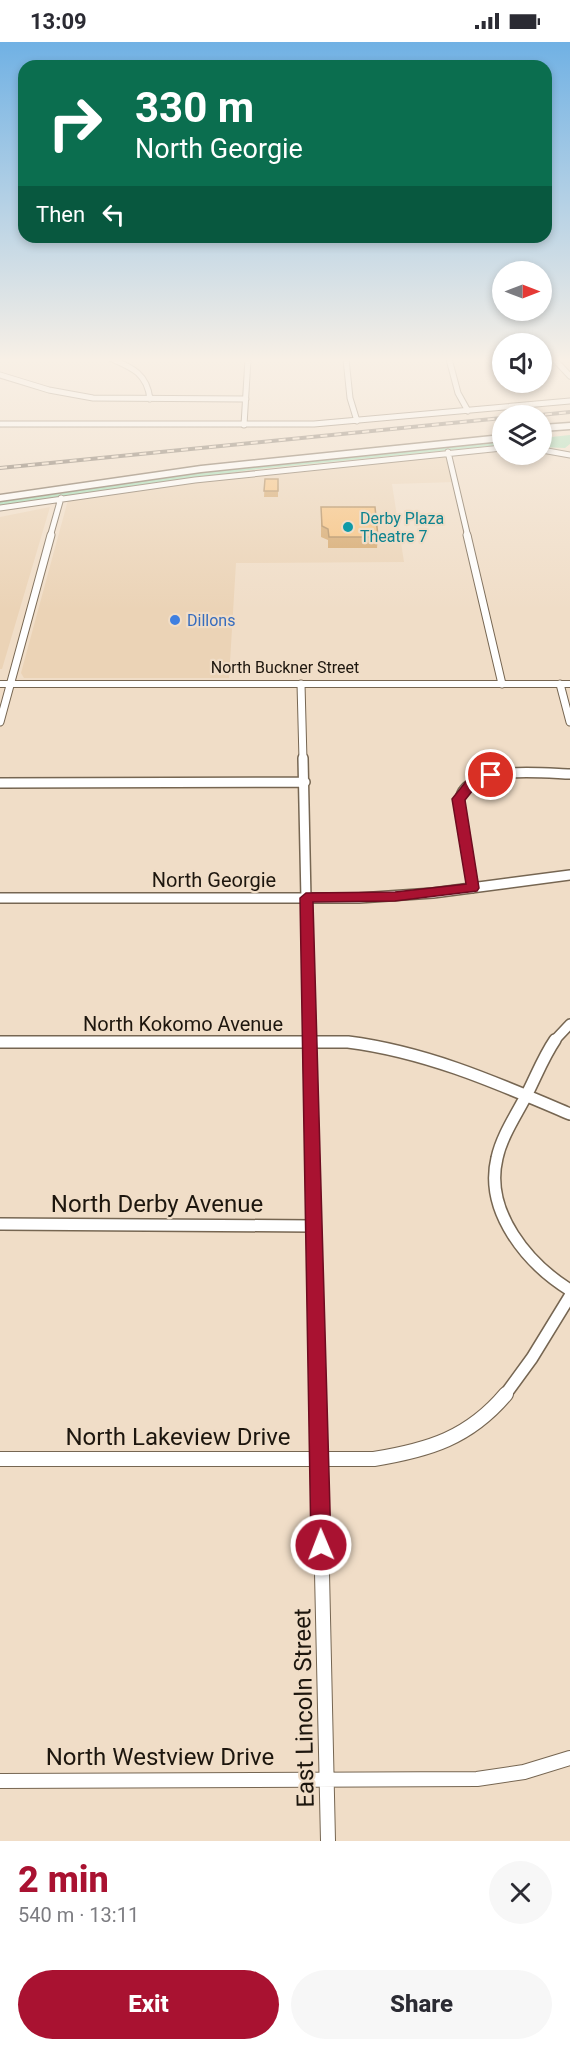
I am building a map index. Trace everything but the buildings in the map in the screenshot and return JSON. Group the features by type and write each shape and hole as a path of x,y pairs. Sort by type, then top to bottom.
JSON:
{"main road":[{"path":"0,493 219,461 395,443"},
{"path":"0,498 201,469 454,443"},
{"name":"North Buckner Street","path":"5,684 565,684"}],"street":[{"path":"0,508 195,480 492,449"},
{"path":"448,452 502,684"},
{"path":"552,452 570,455"},
{"path":"0,722 5,684 61,498"},
{"name":"East Lincoln Street","path":"302,684 328,1841"},
{"path":"565,684 570,722"},
{"path":"473,888 459,799 473,782 500,774 570,774"},
{"path":"0,783 305,782"},
{"name":"North Georgie","path":"0,898 395,896 570,875"},
{"path":"570,1024 550,1044 498,1154 494,1173 497,1201 512,1233 546,1273 570,1290"},
{"name":"North Kokomo Avenue","path":"0,1041 375,1044 446,1062 570,1114"},
{"name":"North Derby Avenue","path":"0,1224 313,1226"},
{"name":"North Lakeview Drive","path":"0,1459 374,1459 406,1456 459,1437 482,1422 498,1406 570,1296"},
{"name":"North Westview Drive","path":"0,1780 477,1779 518,1775 549,1767 570,1758"}],"shaded area":[{"path":"448,452 455,482 392,484 404,562 236,563 229,678 24,678 21,673 68,500 238,475"},
{"path":"50,507 2,669 0,669 0,517"}],"green space":[{"path":"492,443 492,446 250,470 0,506 0,501 179,474"},
{"path":"552,443 570,443 565,448 552,447"}],"railway":[{"path":"0,468 251,443"}],"place":[{"name":"Derby Plaza Theatre 7","path":"348,527"},
{"name":"Dillons","path":"175,620"}],"route":[{"path":"321,1545 306,898 395,896 473,888 459,799 467,786 479,778 491,775"}]}
